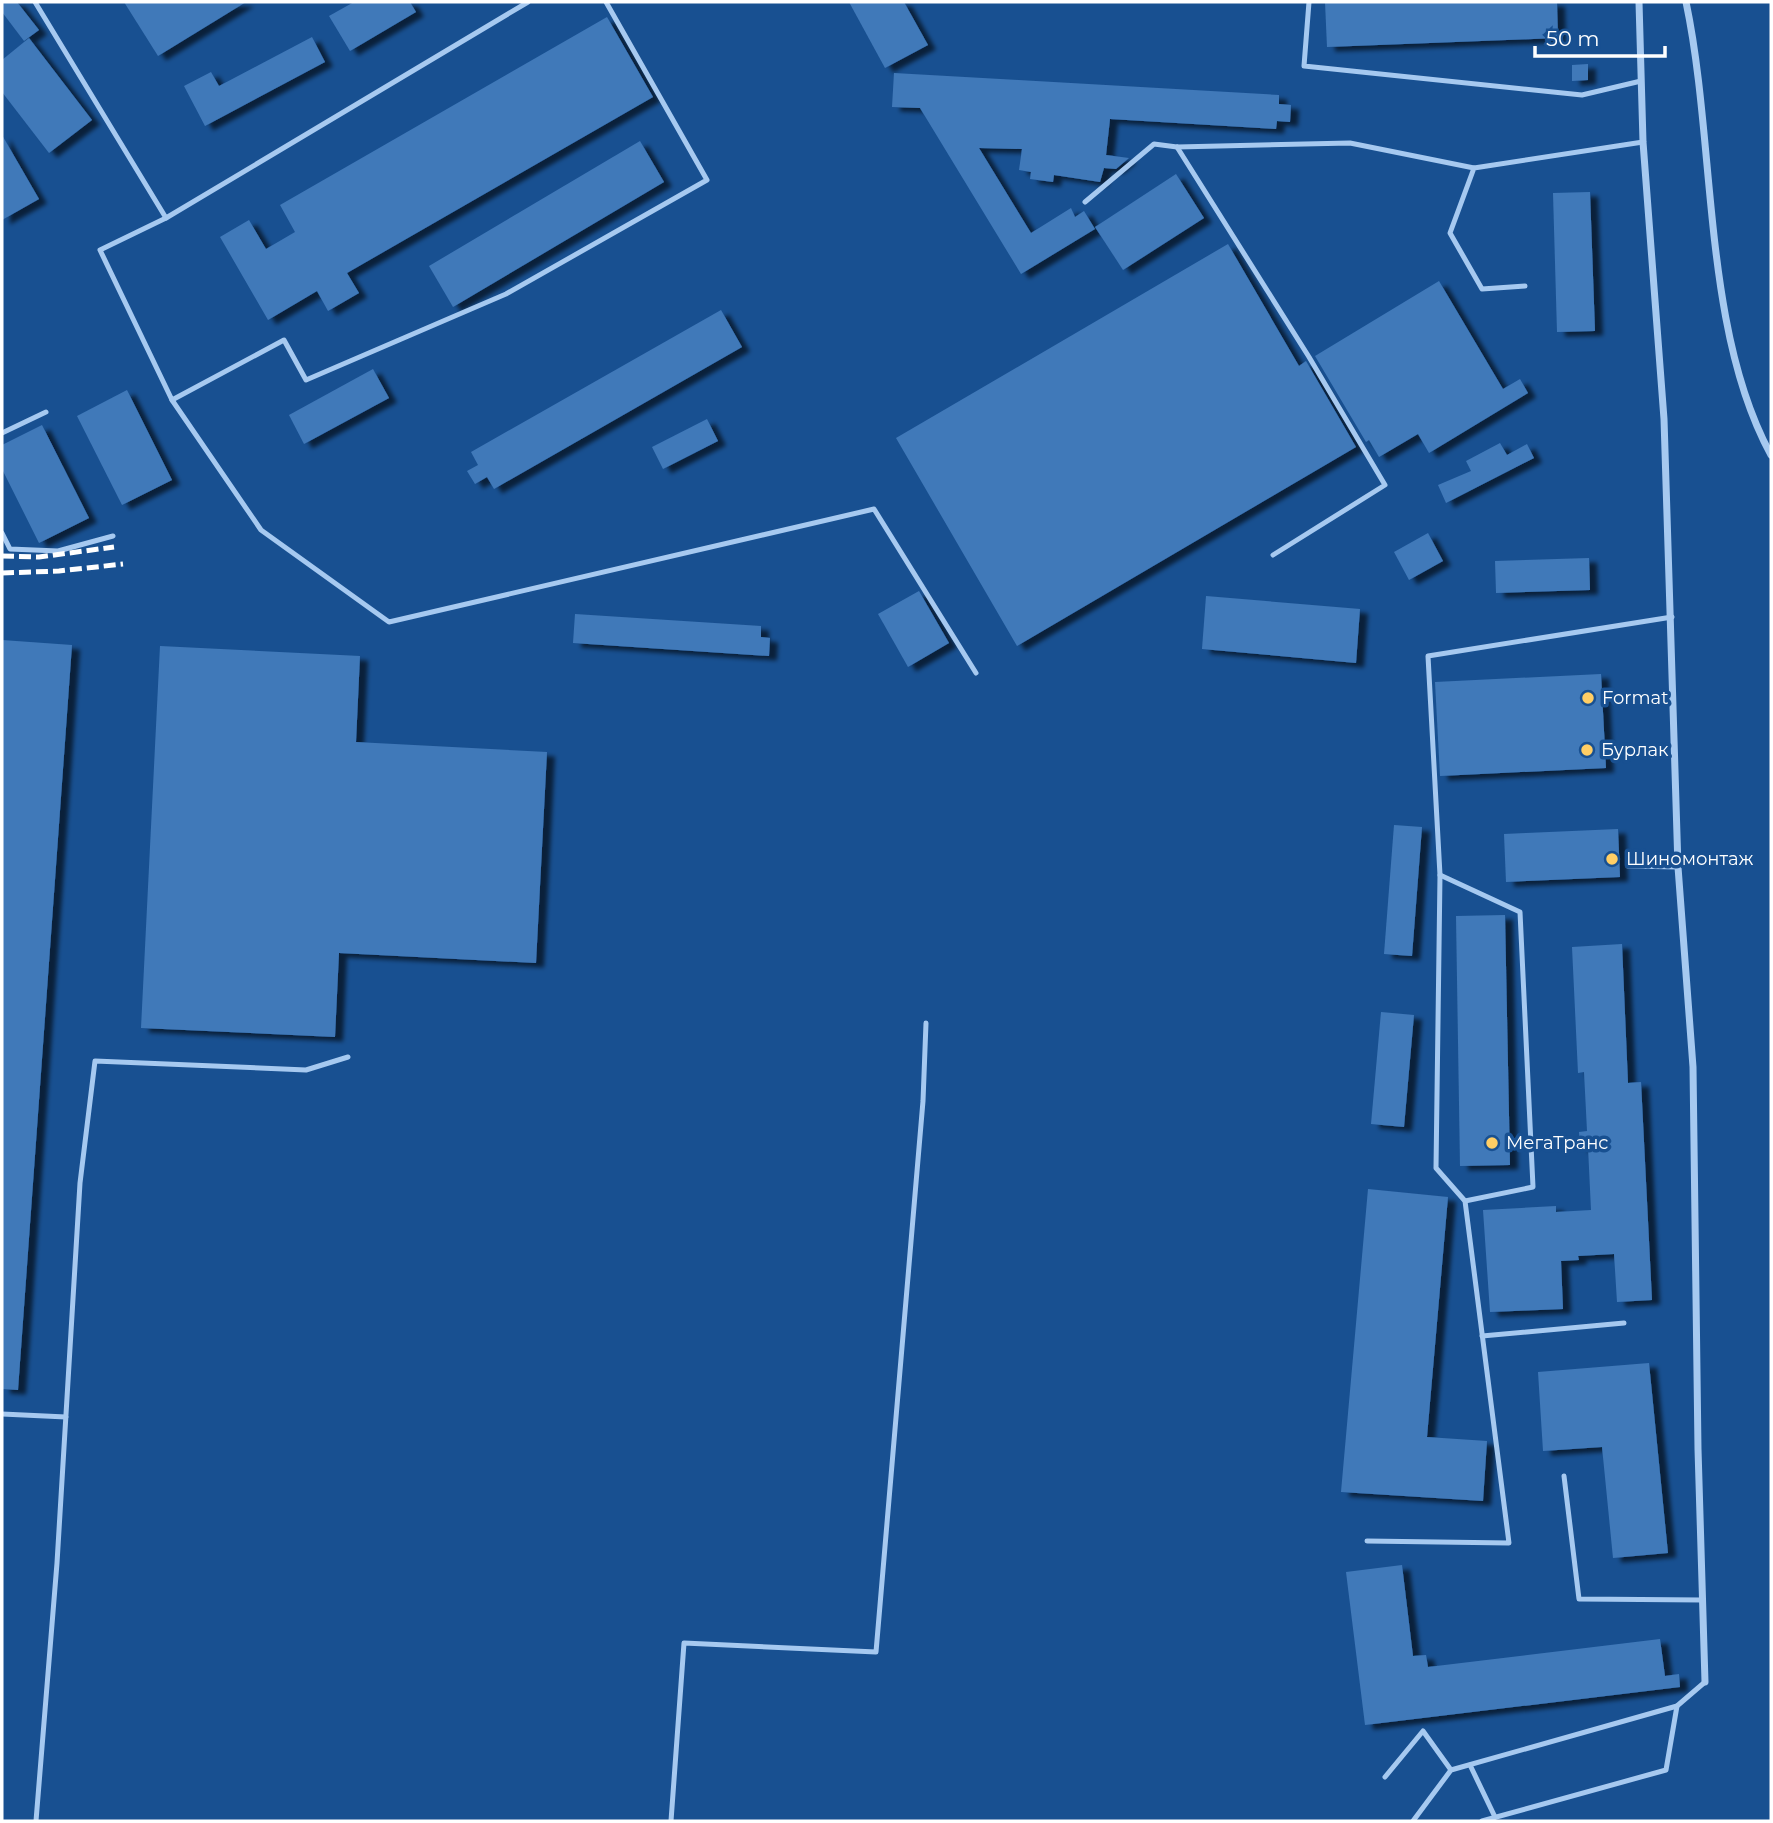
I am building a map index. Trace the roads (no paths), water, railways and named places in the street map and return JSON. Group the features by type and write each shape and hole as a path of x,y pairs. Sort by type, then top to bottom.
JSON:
{"street":[{"path":"1639,2 1643,142 1664,419 1678,867 1693,1067 1705,1682"},
{"path":"1686,2 1698,64 1718,261 1735,358 1754,423 1771,455"}],"lane":[{"path":"35,2 166,218"},
{"path":"528,2 166,218 100,250 172,400 261,530 389,622 874,509 976,673"},
{"path":"172,400 284,340 306,380 506,294 707,180 606,2"},
{"path":"1309,2 1304,66 1582,95 1641,81"},
{"path":"1085,202 1154,144 1177,147 1350,143 1474,168 1643,142"},
{"path":"1177,147 1310,357 1385,485 1273,555"},
{"path":"1474,168 1450,233 1482,289 1525,286"},
{"path":"2,433 46,412"},
{"path":"2,533 10,549 58,551 113,536"},
{"path":"1367,1541 1509,1543 1465,1201 1436,1168 1440,875 1427,656 1672,617"},
{"path":"1628,866 1678,867"},
{"path":"1440,875 1520,912 1533,1187 1465,1201"},
{"path":"671,1821 684,1643 876,1652 922,1115 926,1023"},
{"path":"36,1821 80,1184 95,1061 306,1070 348,1057"},
{"path":"1482,1336 1624,1323"},
{"path":"2,1414 66,1417"},
{"path":"1564,1476 1579,1599 1703,1600"},
{"path":"1413,1821 1451,1770 1677,1706 1705,1682"},
{"path":"1482,1821 1666,1770 1677,1706"},
{"path":"1385,1777 1423,1731 1451,1770"},
{"path":"1470,1765 1495,1817"}],"railway":[{"path":"2,556 39,557 114,547"},
{"path":"2,573 59,571 123,564"}],"place":[{"name":"Format","path":"1588,698"},
{"name":"Бурлак","path":"1587,750"},
{"name":"Шиномонтаж","path":"1612,859"},
{"name":"МегаТранс","path":"1492,1143"}]}
